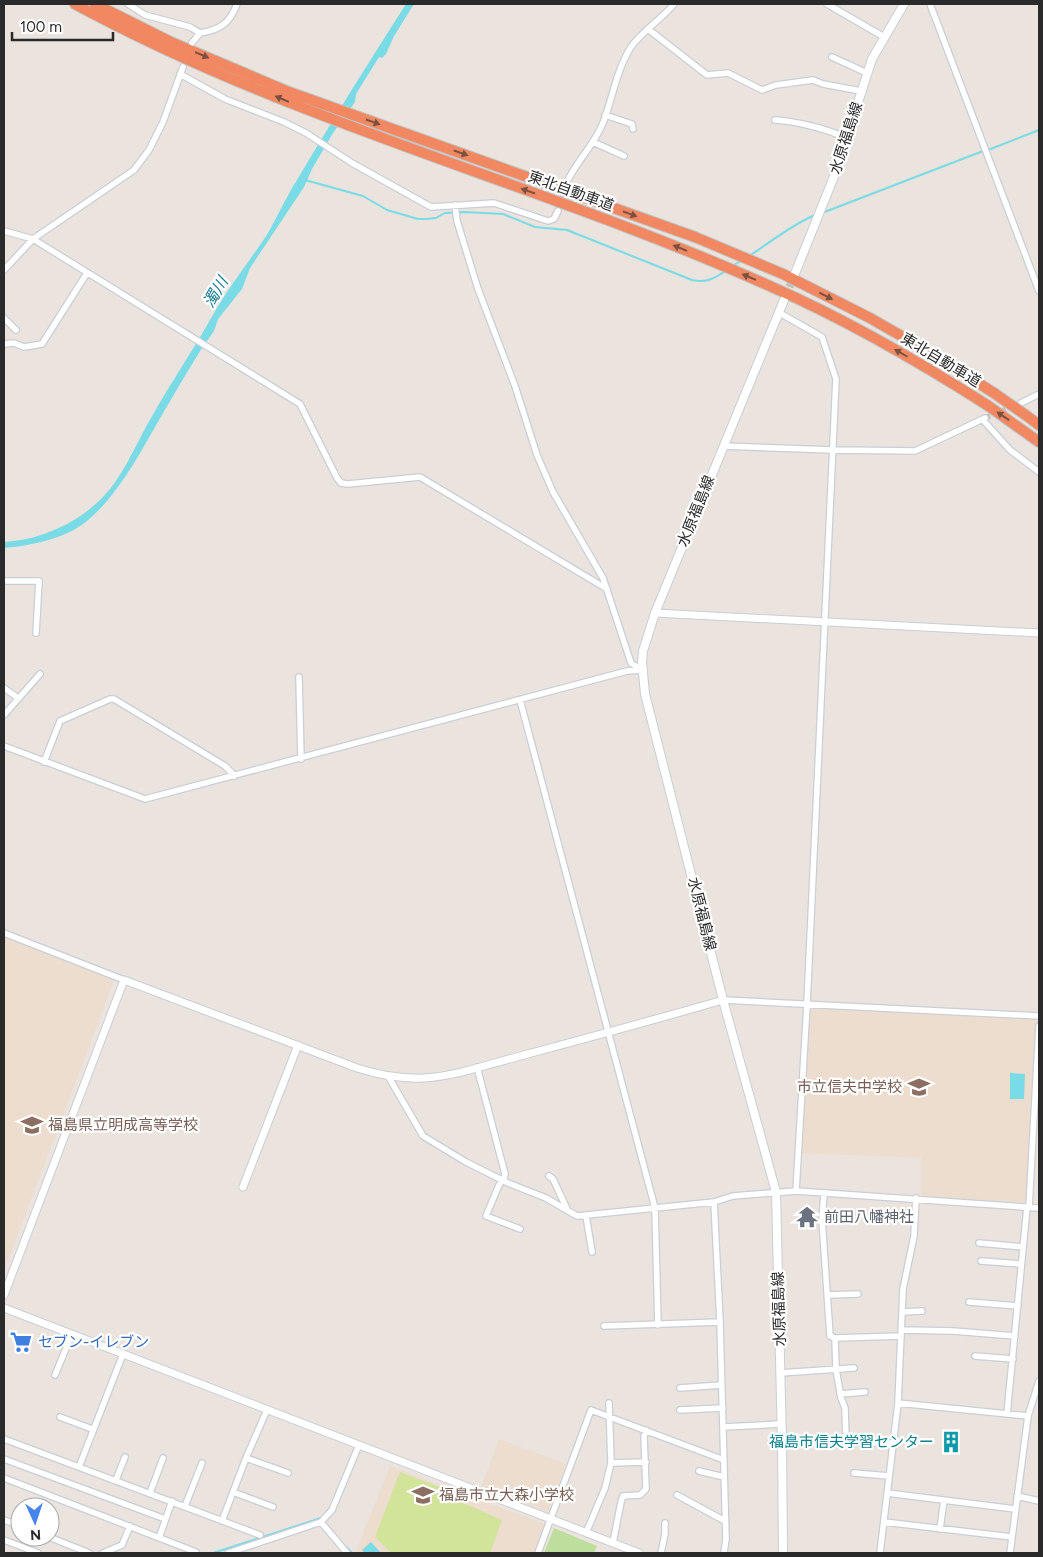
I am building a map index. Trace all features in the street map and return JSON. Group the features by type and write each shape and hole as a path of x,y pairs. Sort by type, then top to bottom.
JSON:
{"highway":[{"name":"東北自動車道","path":"75,4 220,74 326,118 625,226 774,287 871,336 946,379 1039,442"},
{"name":"東北自動車道","path":"95,4 180,46 332,108 687,234 783,274 870,318 931,353 994,393 1039,425"}],"main road":[{"name":"水原福島線","path":"794,276 835,174 872,59 904,4"},
{"name":"水原福島線","path":"783,1553 782,1424 776,1192 723,1000 658,748 645,694 642,670 643,651 655,613 784,300"}],"street":[{"path":"128,4 145,15 190,27 200,33 212,31 223,26 232,17 237,4"},
{"path":"569,178 593,142 605,115 621,65 632,45 664,16 674,4"},
{"path":"827,4 884,37"},
{"path":"930,4 1039,291"},
{"path":"648,29 706,75 728,73 762,90 776,85 813,80 823,84 861,91"},
{"path":"192,43 200,33"},
{"path":"832,57 867,73"},
{"path":"4,270 33,239 134,170 149,150 163,122 183,67"},
{"path":"180,74 225,99 284,122 431,207 494,203 548,221 554,219 558,211"},
{"path":"605,115 632,124 632,129"},
{"path":"775,120 789,120 846,138"},
{"path":"593,142 624,156"},
{"path":"455,205 457,221 476,281 515,386 537,455 553,492 596,566 607,589 631,663 642,670"},
{"path":"4,231 33,239 300,404 341,483 348,484 420,477 607,589"},
{"path":"4,344 14,343 24,347 42,344 87,273"},
{"path":"778,312 822,337 836,379 796,1191"},
{"path":"4,318 16,330"},
{"path":"1021,403 1039,394"},
{"path":"723,446 914,451 984,419 1010,450 1039,472"},
{"path":"4,581 39,582 36,633"},
{"path":"655,613 1039,632"},
{"path":"4,746 145,799 627,671 642,670"},
{"path":"4,715 40,674"},
{"path":"299,677 301,759"},
{"path":"4,688 18,698"},
{"path":"44,762 60,722 110,698 225,766 235,776"},
{"path":"520,700 656,1208 658,1325"},
{"path":"4,933 357,1068 388,1076 426,1078 477,1067 723,1000 1039,1016"},
{"path":"4,1295 124,980"},
{"path":"1007,1414 1028,1207 1039,1026"},
{"path":"243,1187 298,1045"},
{"path":"477,1067 505,1174 486,1216 520,1229"},
{"path":"388,1076 423,1136 503,1180 546,1198 577,1216 714,1202 733,1196 796,1191 1039,1208"},
{"path":"549,1176 553,1179 567,1209"},
{"path":"824,1194 822,1219 830,1336 835,1338 954,1331 1015,1336"},
{"path":"880,1553 898,1403 903,1289 914,1236 916,1198"},
{"path":"714,1202 724,1427 726,1539 724,1553"},
{"path":"586,1216 592,1252"},
{"path":"979,1243 1023,1247"},
{"path":"981,1261 1022,1264"},
{"path":"828,1295 858,1294"},
{"path":"969,1302 1018,1306"},
{"path":"4,1308 639,1553"},
{"path":"902,1312 922,1312"},
{"path":"604,1326 720,1322"},
{"path":"55,1375 72,1334"},
{"path":"835,1338 836,1370 840,1394 845,1408 846,1442"},
{"path":"79,1467 122,1354"},
{"path":"975,1356 1012,1359"},
{"path":"780,1373 854,1368"},
{"path":"1010,1553 1028,1416 1039,1381"},
{"path":"680,1388 721,1385"},
{"path":"840,1394 864,1392"},
{"path":"898,1403 1028,1416"},
{"path":"586,1533 605,1488 611,1462 609,1404"},
{"path":"680,1410 723,1408"},
{"path":"222,1521 267,1410"},
{"path":"538,1553 591,1410 724,1460"},
{"path":"60,1417 92,1429"},
{"path":"724,1427 782,1424"},
{"path":"613,1543 623,1496 640,1495 646,1489 644,1436 646,1430"},
{"path":"4,1439 260,1535"},
{"path":"782,1442 892,1443"},
{"path":"228,1553 240,1551 321,1522 332,1510 359,1445"},
{"path":"116,1480 125,1457"},
{"path":"150,1493 163,1458"},
{"path":"246,1458 288,1473"},
{"path":"4,1459 165,1519"},
{"path":"611,1462 646,1462"},
{"path":"185,1506 202,1463"},
{"path":"698,1471 724,1478"},
{"path":"854,1474 889,1476"},
{"path":"4,1478 196,1552"},
{"path":"233,1492 273,1507"},
{"path":"887,1493 1015,1509"},
{"path":"677,1495 725,1521"},
{"path":"1017,1496 1039,1501"},
{"path":"940,1529 944,1500"},
{"path":"158,1538 172,1501"},
{"path":"321,1522 347,1553"},
{"path":"884,1522 1012,1537"},
{"path":"661,1553 665,1523"},
{"path":"103,1553 122,1545 130,1526"},
{"path":"4,1540 38,1553"},
{"path":"60,1541 89,1553"}],"shaded area":[{"name":"福島県立明成高等学校","path":"4,936 115,978 4,1271"},
{"name":"市立信夫中学校","path":"813,1009 1031,1018 1036,1021 1028,1199 1024,1202 922,1196 921,1158 802,1153 809,1012"},
{"path":"499,1439 566,1464 548,1512 481,1487"},
{"name":"福島市立大森小学校","path":"390,1466 545,1524 534,1553 359,1553 356,1551"}],"green space":[{"name":"福島市立大森小学校","path":"400,1472 463,1496 461,1502 502,1520 490,1553 391,1553 375,1537"},
{"path":"554,1528 597,1546 594,1553 544,1553"}],"water":[{"name":"濁川","path":"406,4 414,4 394,36 386,54 382,58 379,57 356,94 355,102 333,133 304,187 250,268 242,289 218,319 214,331 191,366 134,463 114,492 92,517 72,531 43,542 4,548 4,542 32,538 71,522 94,506 111,488 219,304 268,233 319,143"},
{"path":"1010,1073 1025,1074 1024,1099 1010,1099"},
{"path":"371,1542 381,1553 365,1553 362,1550"}],"waterway":[{"path":"988,150 1039,130"},
{"path":"822,213 983,151"},
{"path":"305,180 363,196 387,210 418,219 436,218 445,213 503,214 535,227 567,230 692,280 709,280 724,272"},
{"path":"749,256 789,229 815,215"},
{"path":"732,266 741,261"},
{"path":"213,1553 321,1518 332,1531"},
{"path":"340,1541 352,1553"}],"tunnel":[{"path":"560,205 569,178"},
{"path":"785,298 794,276"},
{"path":"985,418 1021,403"}],"place":[{"name":"市立信夫中学校","path":"919,1087"},
{"name":"福島県立明成高等学校","path":"32,1125"},
{"name":"前田八幡神社","path":"807,1217"},
{"name":"セブン-イレブン","path":"21,1342"},
{"name":"福島市信夫学習センター","path":"951,1442"},
{"name":"福島市立大森小学校","path":"423,1495"}]}
